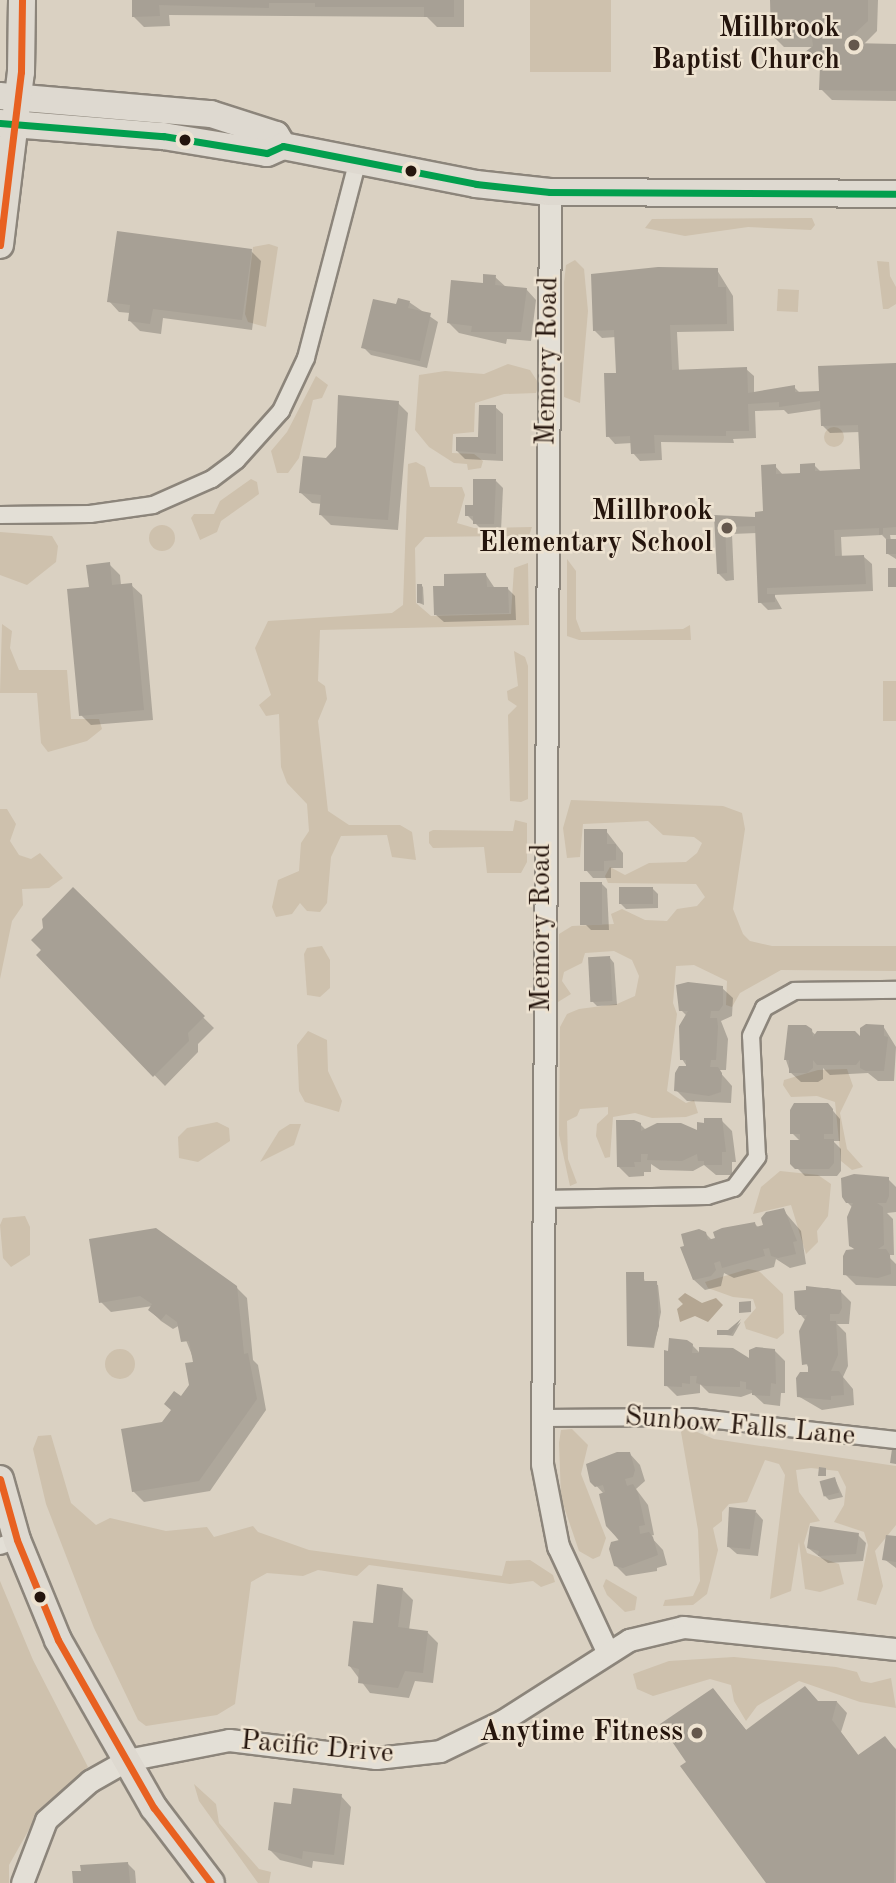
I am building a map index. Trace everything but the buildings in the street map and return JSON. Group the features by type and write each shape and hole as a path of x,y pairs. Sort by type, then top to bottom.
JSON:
{"main road":[{"path":"0,245 9,97 22,0"},
{"path":"9,97 211,114 276,135 283,146"},
{"path":"8,124 163,136 267,153 283,146 357,163 550,192 896,194"},
{"path":"0,1479 9,1543 58,1640 154,1808 211,1883"}],"street":[{"path":"0,515 90,514 153,505 212,479 237,460 281,411 306,358 357,163"},
{"name":"Memory Road","path":"550,192 542,1199 544,1491 558,1546 607,1651"},
{"path":"542,1199 707,1196 734,1188 757,1157 751,1036 764,1008 795,991 896,990"},
{"name":"Sunbow Falls Lane","path":"542,1418 690,1418 896,1440"},
{"name":"Pacific Drive","path":"22,1883 46,1820 90,1781 127,1760 229,1740 376,1758 440,1751 502,1721 607,1651 629,1640 683,1627 896,1649"}],"shaded area":[{"path":"530,0 611,0 611,72 530,72"},
{"path":"812,218 815,225 811,230 748,227 685,236 645,228 652,219"},
{"path":"269,244 278,247 266,327 248,322 245,314 253,247"},
{"path":"575,260 584,269 588,311 580,403 564,397 564,282 566,265"},
{"path":"877,261 889,262 890,276 896,287 896,304 888,309 883,309"},
{"path":"778,289 799,290 798,312 777,311"},
{"path":"508,364 530,370 539,384 536,393 504,394 475,403 474,432 453,434 452,453 474,454 483,461 481,468 468,470 467,464 454,463 429,447 415,430 419,375 445,371 484,374"},
{"path":"316,376 328,385 322,398 313,400 299,458 288,473 277,473 271,451 287,432"},
{"path":"830,427 838,427 844,437 838,447 830,447 824,441 824,433"},
{"path":"416,462 425,467 430,487 462,487 465,495 457,523 474,528 532,527 525,547 512,536 425,537 415,548 416,603 431,616 511,614 514,568 528,563 529,625 320,630 318,681 325,686 327,699 318,721 328,811 349,825 400,825 412,832 416,860 392,857 387,835 341,836 331,857 327,903 320,912 307,911 300,903 292,914 276,917 272,907 278,880 299,871 301,843 309,831 307,804 287,783 281,767 279,714 266,716 259,705 271,695 255,648 268,621 392,613 403,605 408,464"},
{"path":"251,479 257,482 259,494 221,521 217,532 200,540 191,518 194,514 214,514 220,501"},
{"path":"162,525 171,529 175,538 171,547 162,551 153,547 149,538 153,529"},
{"path":"0,532 52,536 58,546 56,562 27,585 0,575"},
{"path":"567,559 576,571 576,619 581,632 683,629 690,625 691,640 579,640 567,636"},
{"path":"2,624 12,631 10,648 19,670 67,670 71,719 99,719 102,729 87,741 48,752 41,743 37,693 0,693"},
{"path":"514,651 525,657 528,666 528,799 521,802 510,801 508,715 517,706 508,700 507,691 518,686"},
{"path":"883,681 896,681 896,721 883,721"},
{"path":"571,800 723,806 742,813 745,829 733,909 743,934 750,941 772,946 896,946 896,971 781,970 740,993 732,1007 726,1005 727,981 694,965 676,966 673,1003 677,1014 667,1091 686,1103 694,1100 698,1113 686,1117 652,1118 635,1113 613,1117 610,1157 605,1158 596,1136 597,1124 608,1114 608,1107 580,1109 577,1116 567,1121 568,1159 577,1183 570,1186 559,1135 560,1027 567,1014 579,1009 617,1004 635,996 639,976 632,960 614,951 585,953 582,963 564,972 562,981 571,994 558,1002 559,934 572,926 614,924 611,914 622,909 645,920 667,921 677,909 697,906 705,897 696,884 608,883 605,876 610,867 625,875 649,863 686,862 697,853 702,843 694,837 663,835 648,821 583,824 580,857 567,858 563,828"},
{"path":"0,809 7,809 16,824 10,841 19,855 31,859 40,853 63,878 49,888 22,889 23,905 12,921 0,979"},
{"path":"515,820 527,823 527,862 521,873 487,873 484,847 433,848 429,843 429,832 433,830 513,831"},
{"path":"322,946 330,960 330,988 320,997 307,995 304,954 307,948"},
{"path":"308,1031 327,1040 328,1071 342,1101 339,1112 305,1102 299,1091 297,1045"},
{"path":"847,1069 853,1086 840,1113 847,1149 863,1167 852,1170 841,1161 835,1102 817,1096 791,1097 783,1085 784,1080 818,1070"},
{"path":"217,1122 229,1128 230,1141 198,1162 179,1158 178,1137 187,1128"},
{"path":"290,1124 301,1124 294,1145 260,1162 279,1131"},
{"path":"780,1171 818,1175 831,1184 828,1216 817,1231 818,1242 806,1254 791,1205 753,1214 761,1187"},
{"path":"25,1216 30,1227 30,1255 11,1267 3,1258 0,1225 3,1218"},
{"path":"748,1269 759,1271 783,1294 784,1333 777,1339 746,1329 744,1322 756,1308 753,1299 733,1297 708,1288 705,1282"},
{"path":"685,1293 702,1303 716,1298 723,1305 708,1322 695,1316 680,1322 677,1309 683,1304 678,1299"},
{"path":"120,1349 131,1353 135,1364 131,1375 120,1379 109,1375 105,1364 109,1353"},
{"path":"685,1427 714,1439 896,1466 896,1525 875,1551 883,1586 876,1605 857,1600 868,1545 864,1532 834,1522 844,1505 846,1487 838,1471 811,1468 796,1470 799,1492 820,1521 810,1523 804,1543 807,1553 839,1564 844,1584 820,1592 805,1589 799,1542 791,1591 770,1599 785,1475 779,1464 765,1460 747,1502 729,1504 722,1512 722,1521 713,1528 718,1550 707,1594 693,1605 663,1606 665,1600 693,1596 700,1581 698,1530 681,1432"},
{"path":"572,1429 588,1445 581,1474 606,1538 600,1556 593,1559 579,1551 561,1498 561,1430"},
{"path":"51,1435 71,1503 96,1525 110,1518 166,1531 207,1527 214,1537 253,1526 258,1532 309,1550 502,1576 506,1561 530,1560 553,1575 555,1582 541,1587 533,1581 510,1584 369,1565 357,1576 318,1570 303,1576 267,1573 251,1582 235,1704 217,1715 146,1726 138,1720 94,1628 46,1504 33,1449 38,1436"},
{"path":"606,1579 637,1597 635,1610 625,1612 607,1595 603,1586"},
{"path":"0,1581 33,1660 88,1767 35,1819 9,1865 9,1883 0,1883"},
{"path":"734,1657 836,1667 857,1672 861,1681 871,1683 891,1678 896,1708 860,1702 799,1681 757,1706 746,1721 734,1701 731,1685 710,1679 653,1696 637,1689 633,1674 669,1661"},
{"path":"194,1784 216,1804 219,1823 259,1869 271,1872 269,1883 258,1883 199,1801"}],"transit line":[{"path":"0,245 21,72 22,0"},
{"path":"0,123 163,136 267,153 283,146 476,184 550,192 896,194"},
{"path":"0,1479 17,1540 58,1640 154,1808 211,1883"}],"place":[{"name":"Millbrook Baptist Church","path":"854,45"},
{"name":"Millbrook Elementary School","path":"727,528"},
{"name":"Anytime Fitness","path":"697,1733"}]}
